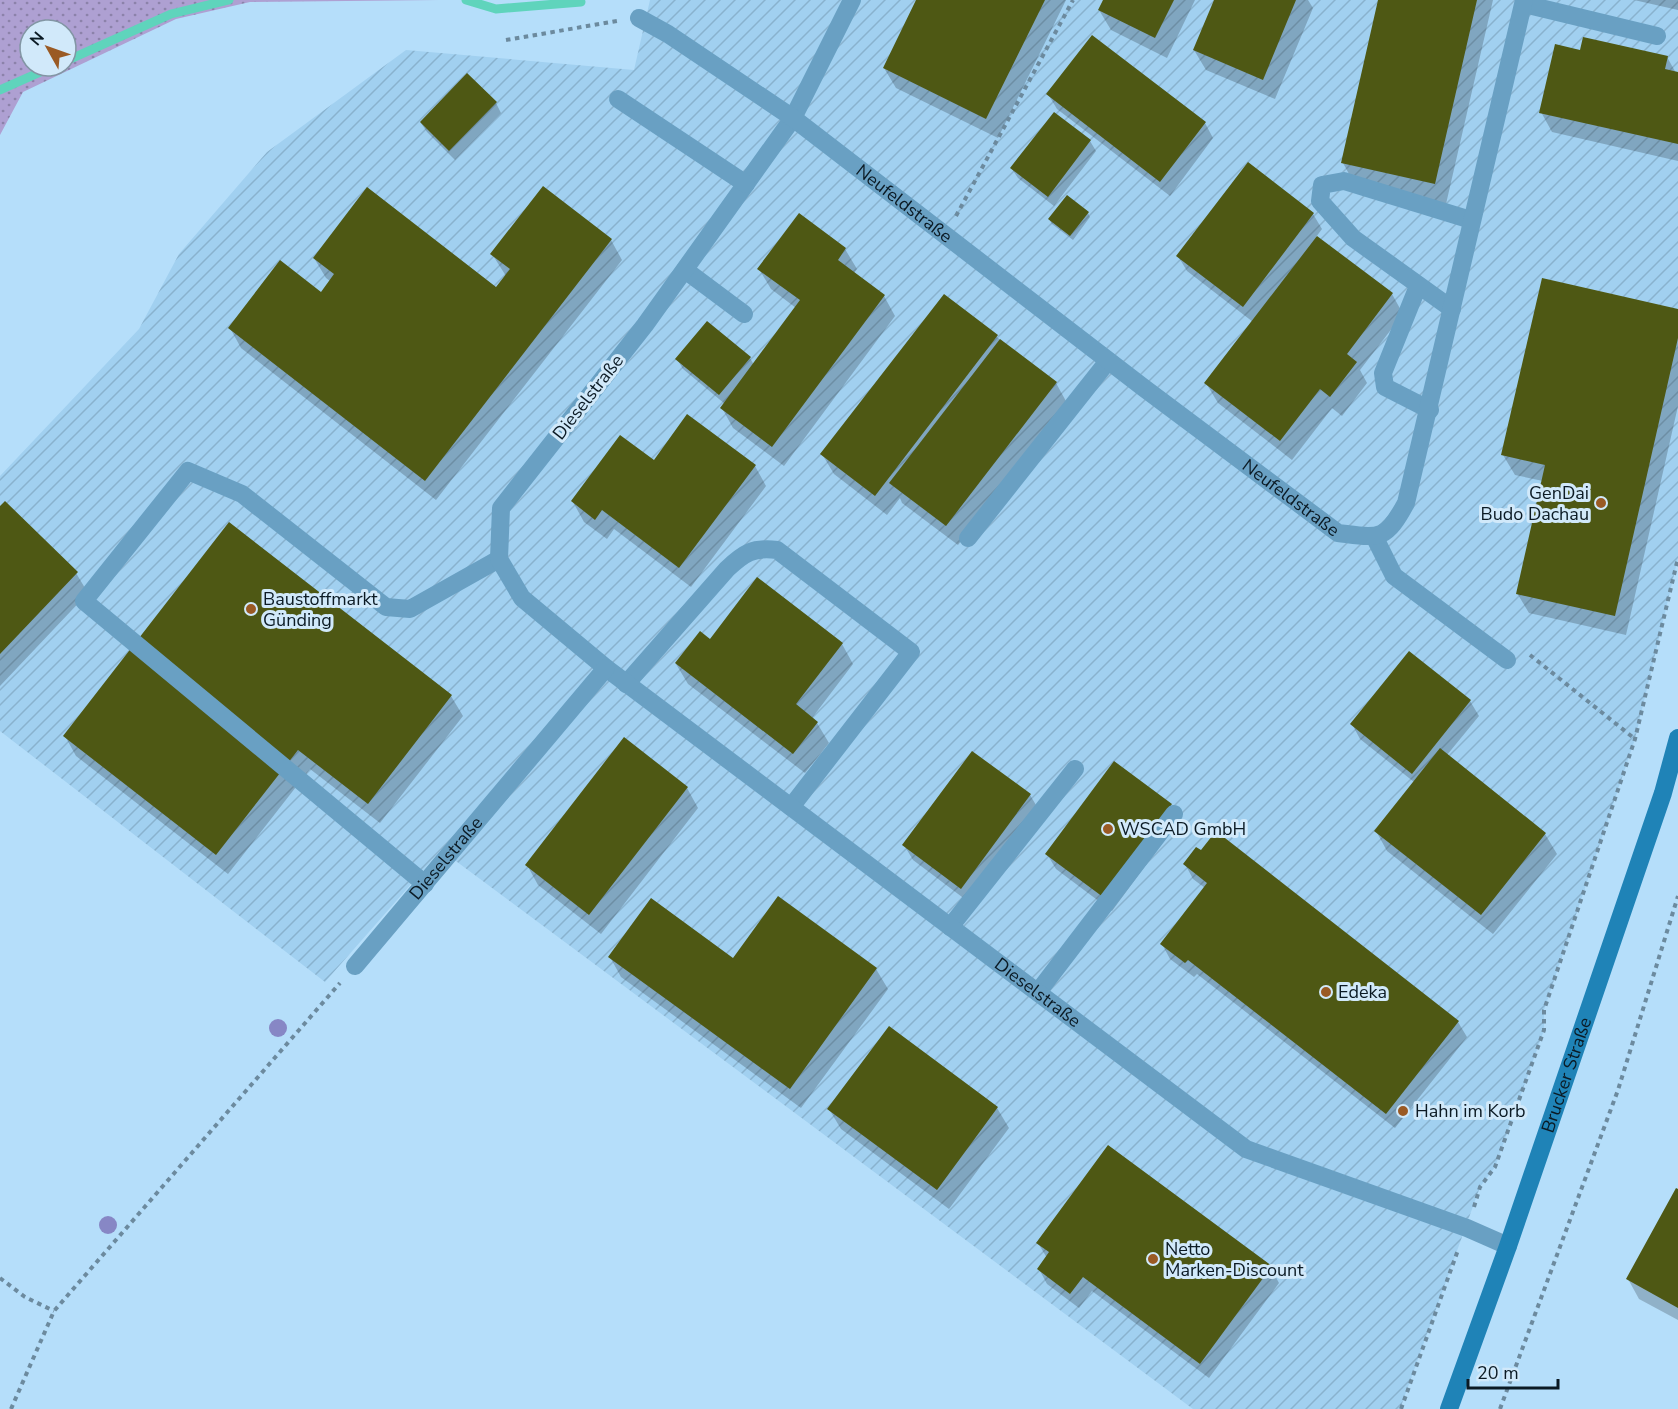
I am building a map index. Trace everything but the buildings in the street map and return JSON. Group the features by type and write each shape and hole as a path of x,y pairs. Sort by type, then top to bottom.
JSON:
{"main road":[{"name":"Brucker Straße","path":"1449,1409 1508,1246 1663,794 1678,738"}],"street":[{"name":"Dieselstraße","path":"852,0 793,118 645,325 501,508 499,559 522,598 626,684 1246,1149 1467,1228 1508,1246"},
{"path":"1507,660 1394,576 1375,538 1394,525 1406,503 1430,410 1471,220 1524,2 1657,36"},
{"path":"639,18 668,34 793,118"},
{"path":"618,99 746,184"},
{"name":"Neufeldstraße","path":"793,118 1108,361 1338,533 1375,538"},
{"path":"1452,309 1353,238 1320,201 1322,185 1344,182 1471,220"},
{"path":"685,270 744,314"},
{"path":"1418,286 1383,373 1385,387 1430,410"},
{"path":"968,537 1108,361"},
{"path":"425,884 84,601 188,471 242,494 386,608 410,609 499,559"},
{"path":"626,684 742,555 761,548 777,550 911,652 791,807"},
{"name":"Dieselstraße","path":"356,966 606,668"},
{"path":"950,927 1075,769"},
{"path":"1038,992 1174,814"}],"path":[{"path":"946,236 1073,0"},
{"path":"506,40 639,18"},
{"path":"1401,1409 1480,1187 1495,1167 1544,1030 1544,1010 1635,739 1678,558"},
{"path":"1527,652 1635,739"},
{"path":"1500,1409 1618,1090 1678,896"},
{"path":"11,1409 54,1311 356,966"},
{"path":"0,1278 26,1297 54,1311"}],"shaded area":[{"path":"0,0 439,0 250,2 176,19 78,66 78,18 18,18 18,78 52,78 23,92 0,135"},
{"path":"650,0 1678,0 1678,558 1635,739 1544,1010 1544,1030 1495,1167 1480,1187 1400,1409 1193,1409 441,850 325,982 0,731 0,476 139,329 179,254 267,152 406,50 634,70"}],"waterway":[{"path":"78,56 171,14 229,0"},
{"path":"466,0 496,9 581,2"},
{"path":"0,90 27,78"}],"place":[{"name":"GenDai Budo Dachau","path":"1601,503"},
{"name":"Baustoffmarkt Günding","path":"251,609"},
{"name":"WSCAD GmbH","path":"1108,829"},
{"name":"Edeka","path":"1326,992"},
{"name":"Hahn im Korb","path":"1403,1111"},
{"name":"Netto Marken-Discount","path":"1153,1259"}]}
